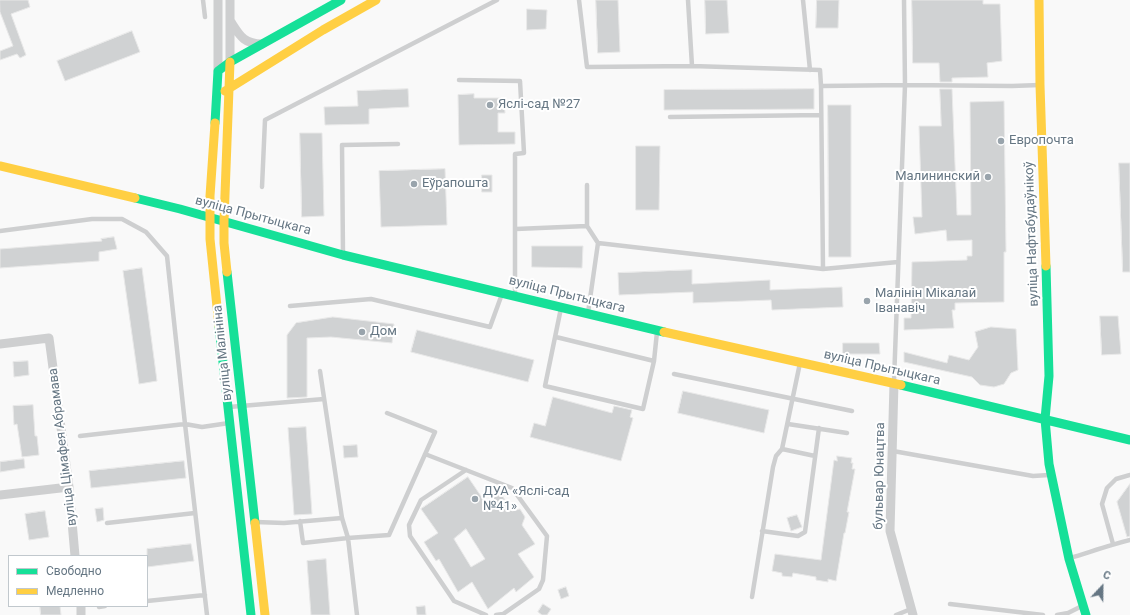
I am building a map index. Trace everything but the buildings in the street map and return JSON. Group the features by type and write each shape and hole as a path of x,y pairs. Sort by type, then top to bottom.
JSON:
{"main road":[{"path":"218,71 230,62 341,0"},
{"path":"216,96 323,30 376,0"},
{"name":"вуліца Нафтабудаўнікоў","path":"1039,0 1040,85 1049,376 1045,419"},
{"name":"вуліца Малініна","path":"230,62 224,243 265,615"},
{"name":"вуліца Малініна","path":"218,71 210,188 210,239 227,407 251,615"},
{"name":"вуліца Прытыцкага","path":"0,166 180,209 343,255 561,306 657,331 894,383 1130,440"},
{"path":"1045,419 1051,475 1069,559 1086,615"}],"street":[{"path":"218,0 218,71"},
{"path":"230,0 230,62"},
{"path":"230,22 245,40 253,44 263,44"},
{"name":"вуліца Цімафея Абрамава","path":"0,344 49,338 76,555"},
{"name":"бульвар Юнацтва","path":"894,383 890,531 912,612"},
{"path":"0,494 68,487"}],"lane":[{"path":"203,0 205,17"},
{"path":"262,187 265,120 497,0"},
{"path":"579,0 587,68 692,66 820,70 823,269"},
{"path":"688,0 692,66"},
{"path":"803,0 810,70"},
{"path":"894,383 905,85 904,0"},
{"path":"459,80 520,82 524,153 516,154 515,296"},
{"path":"821,86 1040,85"},
{"path":"670,117 821,115"},
{"path":"343,255 342,145 398,144"},
{"path":"587,185 587,226 598,243 588,313"},
{"path":"0,231 92,219 122,219 146,232 167,256 207,615"},
{"path":"516,229 587,226"},
{"path":"598,243 823,269 898,262"},
{"path":"290,306 370,299 490,327 502,293"},
{"path":"561,306 545,386 643,409 654,361 657,331"},
{"path":"556,337 654,361"},
{"path":"752,597 773,467 776,456 782,449 800,363"},
{"path":"320,371 342,518 348,538 357,615"},
{"path":"674,374 852,411"},
{"path":"227,407 324,399"},
{"path":"300,521 303,543 389,535 435,432 387,413"},
{"path":"80,436 185,424 202,427 229,423"},
{"path":"788,424 847,433"},
{"path":"762,531 798,536 805,532 819,428"},
{"path":"782,449 815,456"},
{"path":"893,451 1033,476 1051,475"},
{"path":"425,454 512,488 548,536 542,580 539,589 502,614 496,615"},
{"path":"466,470 421,500 409,525 410,536 454,601 486,615"},
{"path":"1113,544 1102,504 1107,488 1116,479 1130,475"},
{"path":"107,523 195,513"},
{"path":"254,522 284,523 342,518"},
{"path":"1069,559 1113,544 1130,540"},
{"path":"148,601 205,595"},
{"path":"950,604 1043,615"},
{"path":"1057,615 1068,613 1084,606"},
{"path":"896,615 912,612"}],"traffic: fast":[{"path":"215,123 218,71 230,62 341,0"},
{"path":"135,198 180,209 343,255 664,332"},
{"path":"1046,266 1049,376 1045,419 1049,464 1069,559 1086,615"},
{"path":"227,272 255,523"},
{"path":"219,326 251,615"},
{"path":"901,385 1130,440"}],"traffic: slow":[{"path":"225,91 323,30 376,0"},
{"path":"1039,0 1040,85 1046,266"},
{"path":"227,272 224,243 224,221 230,62"},
{"path":"215,123 210,196 210,239 219,326"},
{"path":"0,166 135,198"},
{"path":"664,332 901,385"},
{"path":"255,523 265,615"}],"place":[{"name":"Яслі-сад №27","path":"490,105"},
{"name":"Европочта","path":"1001,141"},
{"name":"Малининский","path":"988,177"},
{"name":"Еўрапошта","path":"414,184"},
{"name":"Малінін Мікалай Іванавіч","path":"867,301"},
{"name":"Дом","path":"362,332"},
{"name":"ДУА «Яслі-сад №41»","path":"475,499"}]}
